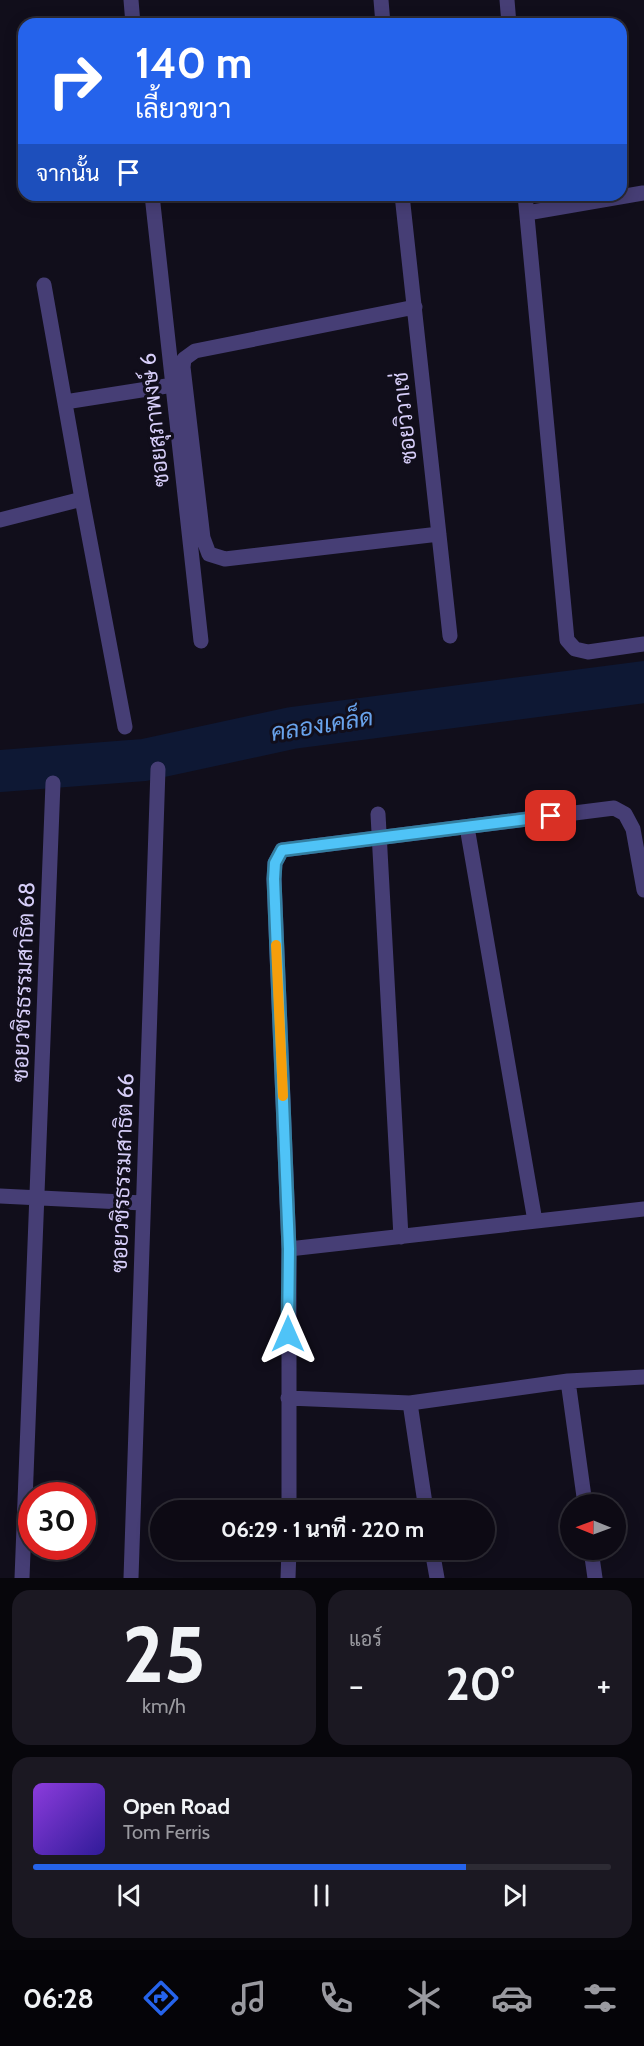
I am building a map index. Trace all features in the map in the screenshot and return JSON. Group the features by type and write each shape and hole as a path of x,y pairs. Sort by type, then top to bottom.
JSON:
{"street":[{"path":"130,0 132,18"},
{"path":"381,0 382,18"},
{"path":"507,0 508,18"},
{"path":"627,196 643,193"},
{"name":"ซอยสุภาพงษ์ 6","path":"153,201 201,641"},
{"name":"ซอยวิวาเช่","path":"403,201 450,636"},
{"path":"526,201 567,640 575,649 588,652 644,644"},
{"path":"527,213 597,201"},
{"path":"44,285 125,727"},
{"path":"415,307 195,351 184,359 183,367 203,538 209,554 225,559 439,534"},
{"path":"65,402 173,385"},
{"path":"0,520 82,499"},
{"name":"ซอยวชิรธรรมสาธิต 66","path":"131,1578 158,769"},
{"name":"ซอยวชิรธรรมสาธิต 68","path":"22,1578 54,783"},
{"path":"289,1500 289,1249 274,879 275,863 282,850 614,808 625,814 633,829 644,890"},
{"path":"378,814 401,1237"},
{"path":"467,826 535,1221"},
{"path":"0,1196 143,1203"},
{"path":"289,1249 644,1209"},
{"path":"288,1398 410,1403 568,1381 644,1377"},
{"path":"568,1381 584,1494"},
{"path":"410,1403 425,1500"},
{"path":"288,1578 289,1560"},
{"path":"434,1560 437,1578"},
{"path":"592,1560 595,1578"}],"waterway":[{"name":"คลองเคล็ด","path":"0,771 144,760 292,728 644,682"}],"slow traffic":[{"path":"276,945 283,1096"}],"route":[{"path":"288,1334 289,1249 275,863 282,850 551,816"}]}
